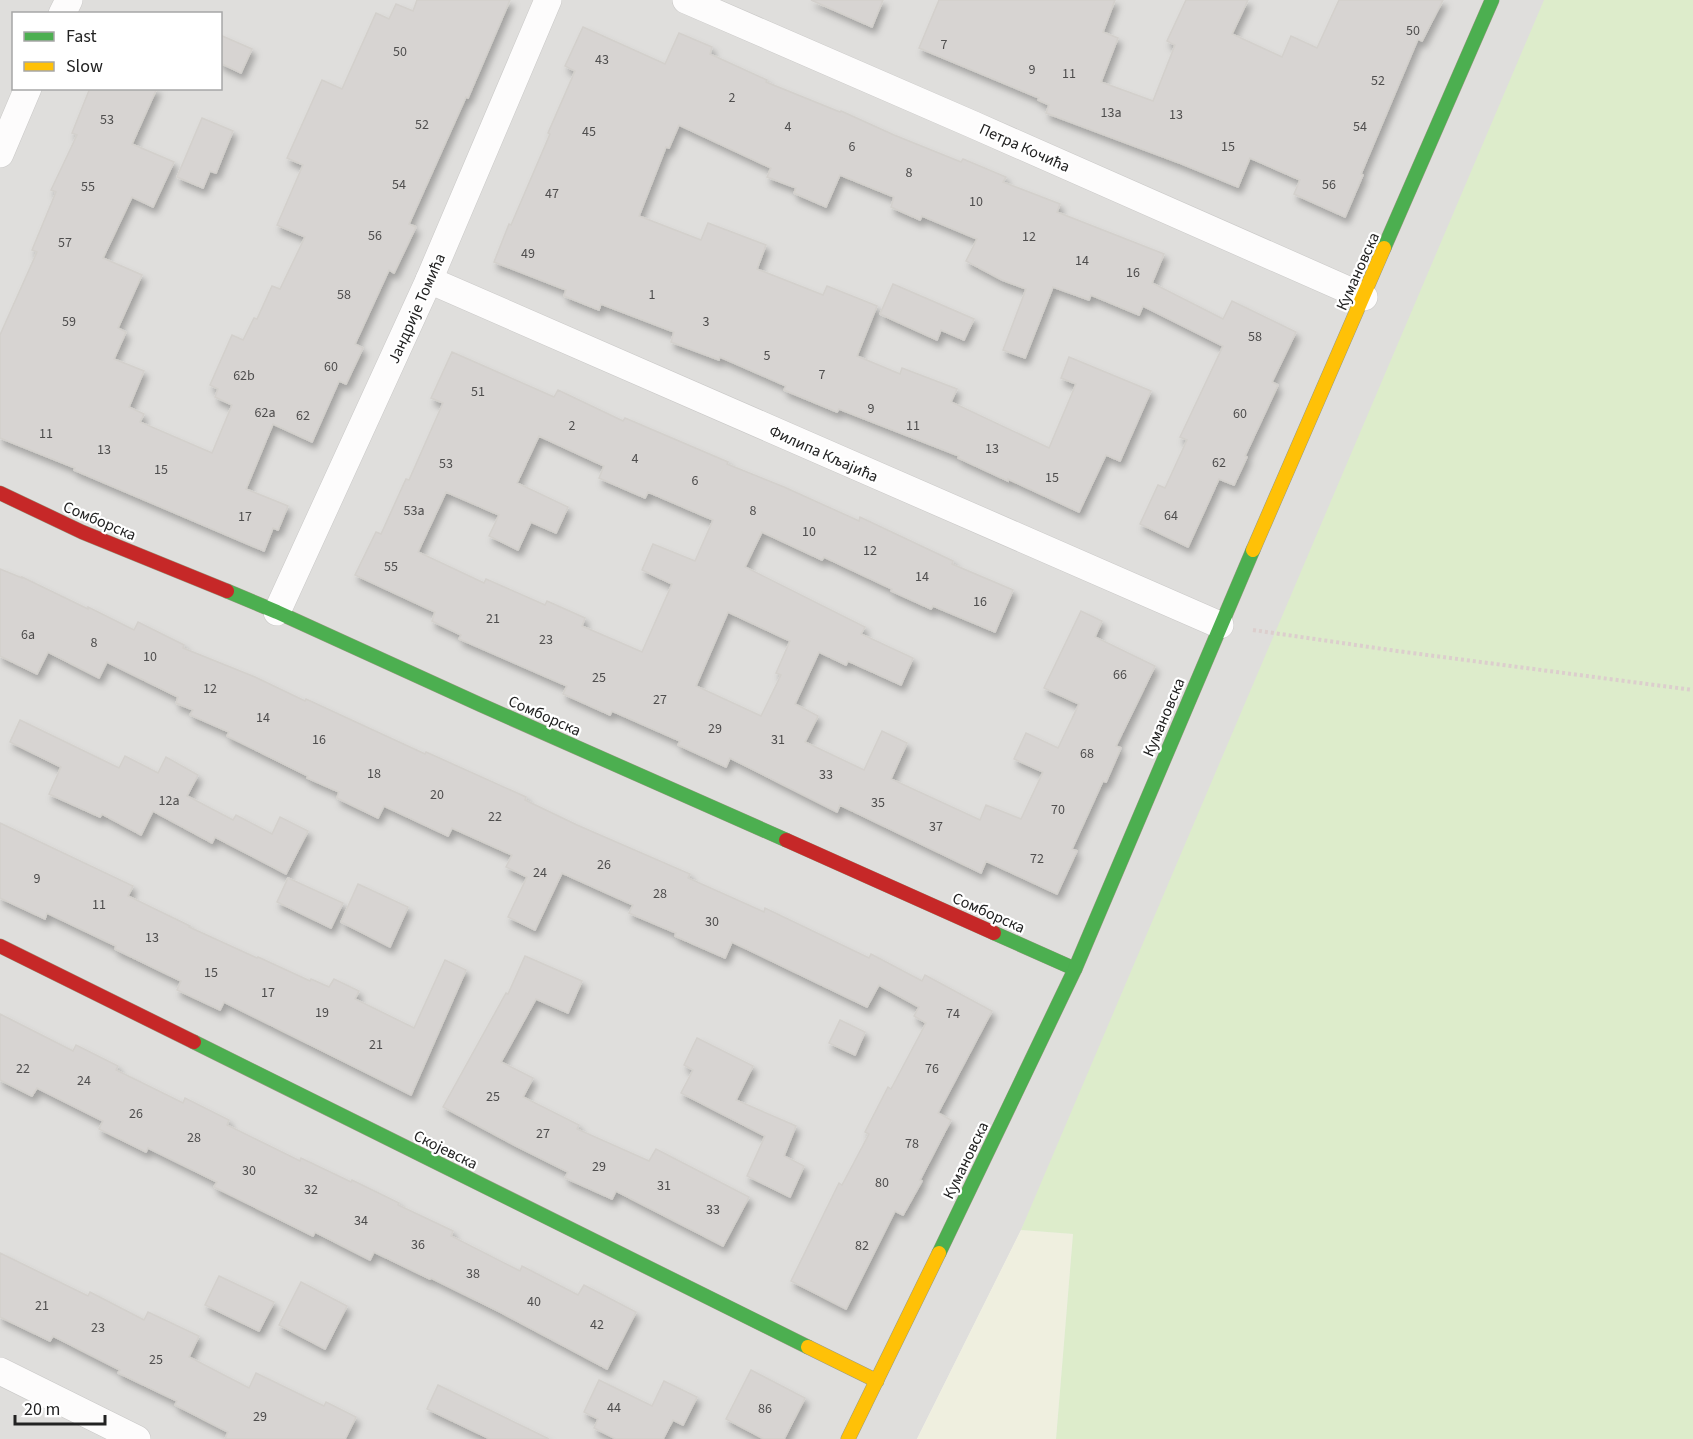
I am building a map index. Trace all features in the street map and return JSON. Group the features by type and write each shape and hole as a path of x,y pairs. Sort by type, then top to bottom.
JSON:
{"street":[{"name":"Јандрије Томића","path":"277,612 429,280 548,0"},
{"name":"Петра Кочића","path":"686,0 974,124 1364,297"},
{"name":"Кумановска","path":"848,1439 1075,969 1220,625 1492,0"},
{"path":"0,154 16,99"},
{"name":"Филипа Кљајића","path":"429,280 1220,625"},
{"name":"Сомборска","path":"0,493 82,532 277,612 1075,969"},
{"name":"Скојевска","path":"0,946 878,1381"},
{"path":"0,1371 137,1439"}],"path":[{"path":"1220,625 1693,690"}],"shaded area":[{"path":"0,0 1545,0 1042,1188 917,1439 0,1439"}],"green space":[{"path":"1544,0 1693,0 1693,1439 1056,1439 1073,1234 1021,1230"},
{"path":"1021,1230 1073,1234 1056,1439 917,1439"}],"building":[{"path":"417,0 510,0 468,98 466,97 409,224 416,227 394,273 389,270 355,344 363,348 346,384 339,381 312,442 273,424 246,489 288,506 278,530 273,528 264,551 74,470 75,468 0,438 0,335 37,252 32,250 56,192 51,190 77,135 72,133 89,90 156,90 132,144 174,162 153,207 132,197 103,258 142,275 118,328 126,332 114,359 144,371 129,407 144,414 140,422 212,453 232,405 215,397 218,389 210,385 232,335 243,340 254,318 257,319 272,286 280,289 305,237 277,225 303,165 287,158 322,80 342,89 376,13 389,19 396,4 413,11"},
{"path":"811,0 883,0 872,27"},
{"path":"939,0 1115,0 1103,32 1118,38 1101,82 1153,101 1175,45 1167,41 1186,0 1248,0 1232,34 1282,57 1291,36 1317,48 1339,0 1443,0 1422,41 1418,39 1345,217 1294,194 1300,180 1250,158 1238,187 1046,113 1049,105 1038,100 1039,98 919,48"},
{"path":"583,27 665,64 679,33 712,47 710,54 767,80 766,82 961,162 963,159 1006,177 1003,182 1060,204 1057,212 1164,254 1152,283 1223,319 1232,301 1296,332 1272,382 1278,385 1234,485 1219,479 1188,547 1140,524 1158,485 1165,488 1187,440 1180,437 1223,346 1143,306 1139,315 1091,295 1089,300 1053,287 1025,358 1003,350 1026,289 1002,280 966,261 977,239 922,216 920,220 891,207 894,197 840,175 826,207 794,193 796,188 767,177 771,168 679,125 669,148 666,147 639,216 701,240 708,223 766,245 757,269 823,295 827,286 877,306 857,356 900,374 902,368 957,389 951,402 1049,448 1076,384 1061,378 1069,357 1151,391 1120,461 1106,455 1079,512 958,458 959,456 839,409 837,412 784,390 786,386 720,357 719,360 671,342 674,332 601,304 599,310 564,296 566,290 494,262 575,71 565,66"},
{"path":"222,36 252,49 241,73 222,64"},
{"path":"202,118 233,131 216,173 210,171 203,188 177,177"},
{"path":"893,284 974,319 964,340 941,330 937,340 880,314"},
{"path":"452,352 554,397 558,390 623,421 625,418 859,521 860,517 953,561 952,564 1013,590 995,632 933,606 931,609 824,557 822,560 762,532 745,567 865,627 861,634 913,658 901,685 848,661 846,665 819,652 795,704 818,716 805,742 864,770 882,731 907,743 891,779 980,820 986,805 1021,819 1043,772 1014,759 1026,733 1058,748 1079,704 1044,688 1081,611 1102,621 1095,637 1155,666 1116,746 1121,748 1072,849 1077,851 1057,894 986,861 981,873 840,805 837,812 730,758 726,767 678,745 680,741 612,711 610,715 563,694 567,686 459,639 461,635 432,621 435,612 355,575 376,532 381,534 406,479 409,480 443,403 431,398","holes":["539,436 604,466 599,478 645,498 648,492 713,520 695,561 653,544 642,570 672,584 642,652 582,626 585,618 547,601 545,605 486,579 484,583 418,552 446,492 499,515 489,536 518,550 531,522 556,533 568,507 517,483","728,612 790,641 776,673 781,675 761,716 696,686"]},
{"path":"0,569 22,577 88,609 88,607 134,630 138,622 184,645 183,648 255,677 305,701 306,699 425,754 426,752 526,797 525,800 690,874 688,878 764,912 765,908 869,958 871,954 922,981 925,975 992,1011 938,1113 951,1120 920,1180 922,1181 903,1215 895,1211 846,1309 791,1281 839,1183 842,1185 869,1134 865,1132 888,1087 891,1089 926,1023 914,1016 919,1007 879,985 867,1007 732,942 725,958 675,936 676,933 629,913 633,905 562,873 535,930 508,917 527,877 506,867 512,855 452,828 448,836 384,806 378,818 337,798 339,792 227,736 229,732 190,715 193,710 176,703 178,697 107,662 99,678 48,652 37,674 0,656"},
{"path":"20,720 119,768 125,756 158,773 166,757 198,775 187,796 233,820 236,815 272,834 280,817 308,831 286,874 215,837 212,843 153,811 141,835 102,814 100,817 49,794 61,767 10,742"},
{"path":"0,823 133,886 128,896 189,927 310,981 311,979 329,987 334,979 359,991 355,999 414,1028 445,960 466,970 411,1095 224,1002 220,1010 177,990 181,981 115,949 116,946 47,913 45,919 0,898"},
{"path":"288,878 343,903 331,928 277,902"},
{"path":"358,884 408,907 390,947 341,922"},
{"path":"525,956 582,981 568,1013 536,999 501,1062 533,1078 523,1097 579,1125 577,1129 649,1161 656,1149 749,1197 723,1246 616,1191 612,1199 565,1178 568,1172 443,1107 506,993 508,994"},
{"path":"0,1014 73,1051 76,1045 118,1066 116,1070 183,1103 185,1098 229,1120 227,1125 300,1161 301,1158 399,1203 398,1205 453,1231 451,1236 520,1271 522,1266 578,1295 584,1285 636,1312 607,1369 500,1312 374,1252 370,1260 315,1232 313,1236 214,1187 217,1182 148,1148 146,1152 99,1129 103,1121 37,1088 32,1096 0,1080"},
{"path":"840,1020 865,1032 855,1055 829,1043"},
{"path":"697,1038 753,1066 736,1100 796,1126 784,1156 804,1166 790,1197 747,1176 765,1136 681,1093 693,1070 684,1065"},
{"path":"0,1253 88,1296 90,1292 144,1320 148,1312 199,1336 189,1357 249,1388 256,1373 324,1406 326,1402 356,1417 345,1439 225,1439 228,1432 175,1405 177,1401 118,1373 120,1370 53,1336 50,1341 0,1317"},
{"path":"219,1276 274,1302 259,1331 205,1305"},
{"path":"301,1282 347,1306 325,1349 279,1325"},
{"path":"751,1370 805,1398 784,1439 764,1439 726,1419"},
{"path":"599,1380 652,1406 664,1381 697,1397 683,1425 673,1420 663,1439 616,1439 594,1428 598,1419 584,1412"},
{"path":"438,1385 549,1439 490,1439 427,1409"}],"traffic: fast":[{"path":"1384,248 1492,0"},
{"path":"939,1253 1075,969 1253,550"},
{"path":"227,591 786,840"},
{"path":"994,933 1075,969"},
{"path":"194,1042 808,1347"}],"traffic: slow":[{"path":"1253,550 1384,248"},
{"path":"848,1439 939,1253"},
{"path":"808,1347 877,1381"}],"traffic: jam":[{"path":"0,493 82,532 227,591"},
{"path":"786,840 994,933"},
{"path":"0,946 194,1042"}]}
